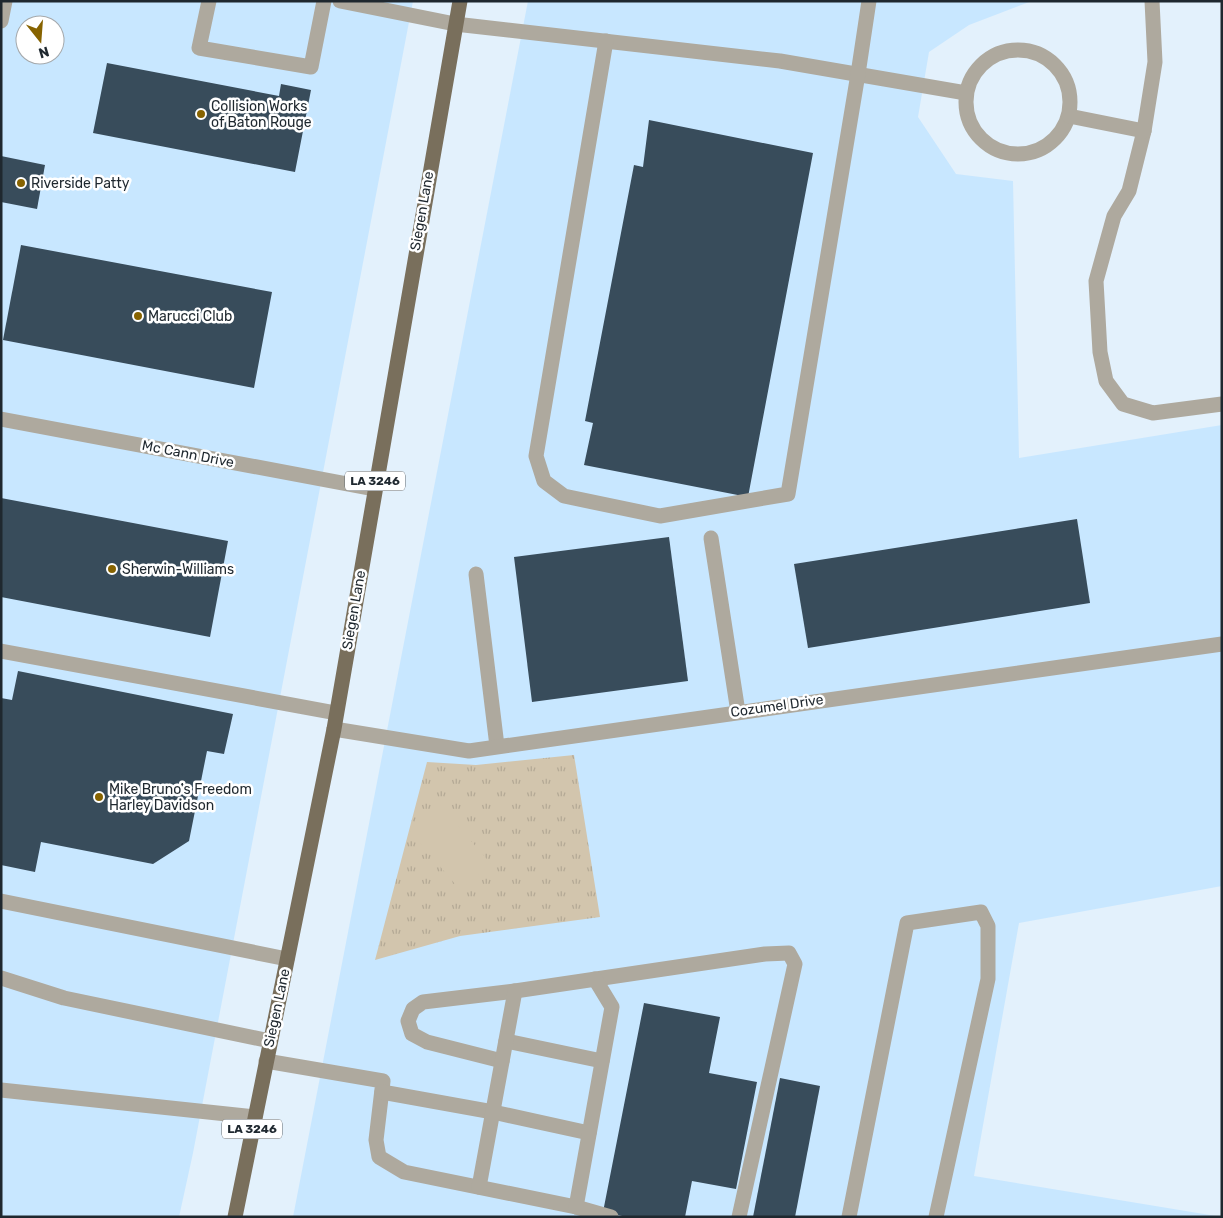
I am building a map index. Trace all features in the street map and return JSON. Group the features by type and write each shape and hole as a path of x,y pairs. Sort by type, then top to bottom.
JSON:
{"main road":[{"name":"Siegen Lane","path":"235,1217 334,729 460,1"}],"street":[{"path":"1,21 5,1"},
{"path":"208,1 200,48 311,67 324,1"},
{"path":"340,1 455,24 780,60 966,93"},
{"path":"606,41 536,456 544,481 564,496 660,516 788,494 869,1"},
{"path":"1152,1 1156,62 1144,131 1129,192 1114,216 1096,281 1100,352 1106,381 1123,404 1153,413 1222,404"},
{"path":"1012,50 1029,51 1045,57 1057,68 1066,82 1071,98 1069,116 1062,132 1049,145 1033,153 1016,155 998,151 983,142 972,128 966,111 966,93 972,77 982,64 996,55 1012,50"},
{"path":"1069,116 1144,131"},
{"name":"Mc Cann Drive","path":"1,419 374,490"},
{"path":"711,538 738,712"},
{"path":"476,574 497,746"},
{"name":"Cozumel Drive","path":"334,729 469,751 1222,644"},
{"path":"1,651 336,714"},
{"path":"1,900 287,959"},
{"path":"849,1217 907,923 981,912 988,926 988,979 936,1217"},
{"path":"502,1061 427,1042 412,1034 408,1022 413,1009 423,1002 515,991 765,954 790,953 795,964 739,1217"},
{"path":"1,978 64,998 270,1041"},
{"path":"576,1207 612,1007 595,979"},
{"path":"479,1188 515,991"},
{"path":"506,1041 602,1061"},
{"path":"266,1061 383,1081 376,1140 379,1157 404,1172 576,1207 611,1217"},
{"path":"1,1090 255,1117"},
{"path":"382,1092 493,1112 589,1133"}],"shaded area":[{"path":"1,1 413,1 193,1153 179,1217 1,1217"},
{"path":"528,1 1032,1 969,25 929,52 918,117 956,174 1013,181 1019,458 1222,425 1222,886 1019,923 974,1176 1222,1217 293,1217"}],"green space":[{"path":"574,755 600,917 460,936 375,960 427,762 476,765"},
{"path":"440,805 491,864 460,890 410,831"}],"building":[{"name":"Collision Works of Baton Rouge","path":"107,63 279,96 281,84 311,90 295,172 93,133"},
{"path":"649,120 813,153 748,497 584,465 593,423 585,421 634,165 643,167"},
{"name":"Riverside Patty","path":"1,156 45,165 37,209 1,202"},
{"name":"Marucci Club","path":"21,245 272,292 254,388 3,340"},
{"name":"Sherwin-Williams","path":"1,498 228,541 210,637 1,597"},
{"path":"1077,519 1090,603 808,648 794,564"},
{"path":"669,537 688,681 532,702 514,557"},
{"name":"Mike Bruno's Freedom Harley Davidson","path":"18,671 233,714 224,754 207,751 189,841 153,864 41,842 35,872 1,865 1,698 12,700"},
{"path":"644,1003 720,1017 709,1073 757,1082 736,1189 692,1181 685,1217 627,1217 603,1212"},
{"path":"780,1078 820,1086 795,1217 753,1217"}],"place":[{"name":"Collision Works of Baton Rouge","path":"201,114"},
{"name":"Riverside Patty","path":"21,183"},
{"name":"Marucci Club","path":"138,316"},
{"name":"Sherwin-Williams","path":"112,569"},
{"name":"Mike Bruno's Freedom Harley Davidson","path":"99,797"}]}
